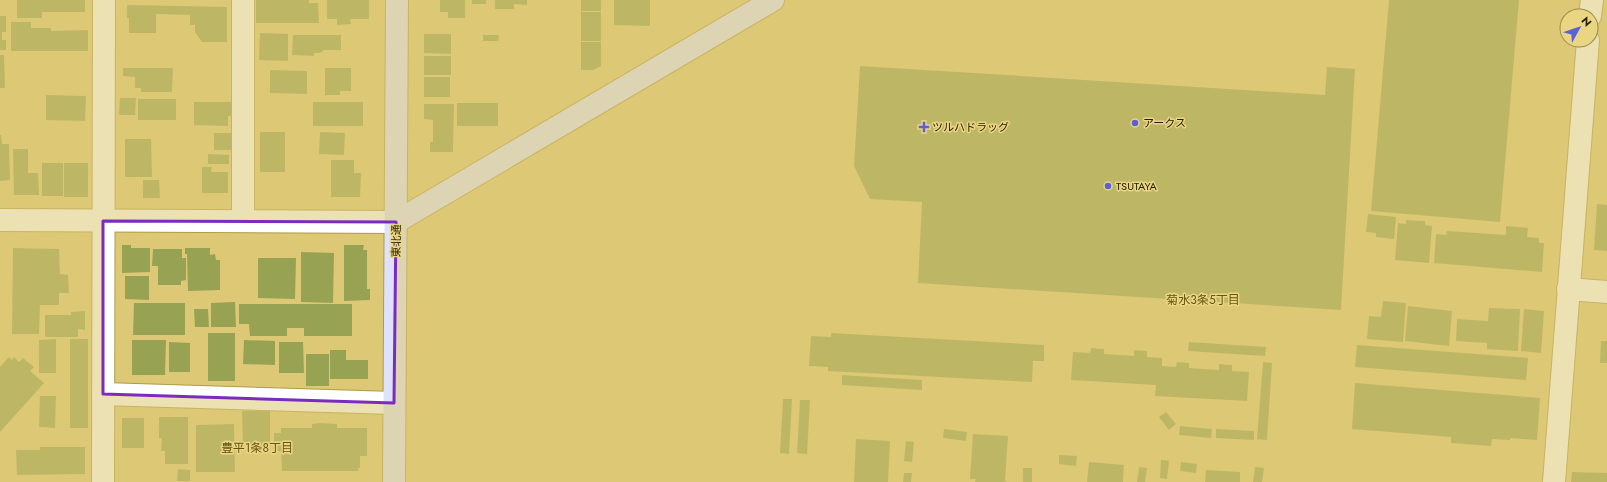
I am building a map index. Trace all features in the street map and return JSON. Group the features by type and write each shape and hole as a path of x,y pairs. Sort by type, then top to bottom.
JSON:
{"street":[{"path":"103,482 104,0"},
{"path":"243,220 244,0"},
{"name":"東北通","path":"394,482 397,0"},
{"path":"0,220 243,220 396,222 773,0"},
{"path":"1554,482 1587,48"},
{"path":"1568,289 1607,292"},
{"path":"103,394 394,404"}],"highlighted area":[{"path":"103,221 396,222 394,403 103,394"}],"building":[{"path":"17,0 85,0 85,12 42,12 42,18 17,18"},
{"path":"256,0 309,0 309,3 318,3 319,23 256,23"},
{"path":"327,0 369,0 369,19 350,19 351,24 337,25 337,19 327,19"},
{"path":"440,0 465,0 465,18 448,18 448,12 440,12"},
{"path":"472,0 486,0 486,4 472,4"},
{"path":"495,0 527,0 527,5 514,4 514,9 495,9"},
{"path":"581,0 601,0 601,11 581,11"},
{"path":"614,0 650,0 650,26 614,25"},
{"path":"1389,0 1519,0 1500,222 1371,211"},
{"path":"127,5 227,7 227,42 202,42 195,32 195,25 190,25 190,15 156,14 156,33 129,33"},
{"path":"581,12 601,12 601,41 581,41"},
{"path":"0,16 6,16 6,32 2,32 2,40 6,40 6,50 0,50"},
{"path":"11,22 31,22 31,28 51,28 51,31 88,30 88,51 11,51"},
{"path":"260,33 288,34 288,61 259,60"},
{"path":"424,34 451,34 451,54 424,53"},
{"path":"293,35 341,35 341,50 324,50 320,53 314,53 314,56 292,55"},
{"path":"483,35 499,35 498,41 483,41"},
{"path":"581,42 601,42 601,66 593,70 581,70"},
{"path":"0,55 4,55 5,88 0,88"},
{"path":"424,56 451,56 451,75 424,75"},
{"path":"860,66 1325,95 1327,67 1355,69 1341,310 918,283 922,202 870,199 854,166"},
{"path":"123,68 173,68 172,92 141,92 141,88 135,88 135,77 123,76"},
{"path":"325,68 351,68 351,91 340,91 340,95 325,95"},
{"path":"270,70 307,71 307,94 270,93"},
{"path":"424,77 450,77 450,97 424,97"},
{"path":"46,95 86,96 85,121 46,120"},
{"path":"120,98 136,98 135,115 119,115"},
{"path":"138,99 176,99 176,120 138,120"},
{"path":"194,102 232,102 232,116 228,116 228,126 194,125"},
{"path":"313,102 363,102 363,126 313,126"},
{"path":"457,103 498,103 498,126 457,126"},
{"path":"424,104 454,104 453,152 430,152 430,142 433,142 433,120 424,119"},
{"path":"260,132 285,132 285,172 260,172"},
{"path":"320,132 345,133 344,155 319,154"},
{"path":"214,133 231,133 231,150 214,150"},
{"path":"0,135 2,144 9,144 10,180 0,181"},
{"path":"125,139 151,139 152,177 125,177"},
{"path":"13,149 28,149 28,173 38,173 39,195 14,195"},
{"path":"208,154 229,155 229,164 208,164"},
{"path":"331,160 354,160 354,173 361,173 360,197 331,197"},
{"path":"42,163 63,163 63,196 42,196"},
{"path":"64,163 88,163 88,197 64,197"},
{"path":"202,167 212,167 211,172 228,172 228,193 202,193"},
{"path":"143,180 159,180 160,198 143,198"},
{"path":"1597,204 1607,205 1607,251 1594,250"},
{"path":"1368,214 1396,217 1394,239 1376,237 1376,233 1366,232"},
{"path":"1406,220 1425,221 1425,225 1432,226 1429,263 1395,260 1398,223 1406,224"},
{"path":"1506,226 1528,228 1527,237 1539,238 1539,243 1544,243 1542,272 1434,263 1436,234 1446,235 1447,231 1506,235"},
{"path":"122,245 131,245 131,248 150,248 150,272 122,273"},
{"path":"344,245 364,245 363,250 367,250 367,289 370,289 370,300 344,301"},
{"path":"13,248 59,249 60,274 68,275 69,293 59,293 59,305 40,305 39,334 12,334"},
{"path":"185,248 210,248 210,255 215,254 216,260 220,260 220,290 188,291 187,254 185,254"},
{"path":"153,249 182,249 182,258 186,258 186,280 181,281 181,285 158,285 158,266 152,266"},
{"path":"301,252 334,253 333,303 301,302"},
{"path":"258,258 296,258 295,299 258,298"},
{"path":"125,276 149,276 149,300 125,299"},
{"path":"1383,301 1406,303 1403,342 1367,339 1369,316 1381,317"},
{"path":"235,302 236,327 211,327 211,303"},
{"path":"134,303 185,303 185,335 133,335"},
{"path":"239,304 352,304 352,336 304,336 304,328 287,328 287,336 250,336 249,324 239,324"},
{"path":"1408,306 1452,311 1449,346 1405,341"},
{"path":"1489,308 1520,309 1518,351 1487,349 1487,343 1456,341 1457,319 1488,321"},
{"path":"194,309 208,309 209,327 195,327"},
{"path":"1524,309 1544,311 1541,353 1521,351"},
{"path":"85,311 85,330 78,329 78,337 45,337 45,315 71,315 71,312"},
{"path":"208,333 235,333 235,381 208,381"},
{"path":"831,333 1044,345 1044,361 1033,361 1032,382 828,371 828,367 809,366 811,336 831,337"},
{"path":"56,339 56,373 39,373 39,340"},
{"path":"70,339 88,339 88,428 70,428"},
{"path":"132,340 166,340 165,375 132,375"},
{"path":"244,340 275,341 275,365 243,364"},
{"path":"1601,341 1607,341 1607,363 1600,363"},
{"path":"169,342 190,343 190,372 169,372"},
{"path":"279,342 303,342 304,373 279,373"},
{"path":"1189,342 1266,347 1265,356 1188,351"},
{"path":"1357,345 1528,358 1526,380 1355,367"},
{"path":"1091,348 1104,349 1104,354 1134,356 1134,350 1147,351 1147,357 1162,358 1162,366 1176,367 1177,362 1189,363 1189,368 1219,370 1219,364 1232,365 1232,371 1249,372 1247,401 1155,396 1156,385 1071,380 1073,352 1090,353"},
{"path":"330,350 346,350 346,360 368,360 368,379 330,379"},
{"path":"306,354 329,354 329,386 306,386"},
{"path":"9,357 12,360 14,357 19,362 23,358 34,367 30,371 44,383 0,432 0,367"},
{"path":"1263,362 1272,363 1267,440 1257,439"},
{"path":"842,375 922,380 922,390 842,385"},
{"path":"1355,383 1540,398 1537,440 1510,438 1510,440 1492,439 1491,446 1451,443 1451,437 1352,429"},
{"path":"40,396 56,396 55,428 39,427"},
{"path":"783,399 792,399 789,454 780,453"},
{"path":"800,400 810,400 807,454 797,453"},
{"path":"242,411 270,411 270,446 243,446"},
{"path":"1166,412 1176,424 1169,430 1159,417"},
{"path":"159,417 188,417 188,464 165,464 165,451 161,451 162,438 159,438"},
{"path":"122,418 144,418 144,448 122,448"},
{"path":"234,424 235,472 196,472 196,425"},
{"path":"312,424 337,424 337,428 367,428 367,456 360,456 360,468 358,468 358,471 282,471 281,451 277,451 277,445 274,445 274,433 281,433 281,428 312,428"},
{"path":"1180,426 1212,429 1211,438 1179,435"},
{"path":"944,429 967,432 966,441 943,438"},
{"path":"1216,429 1254,431 1254,440 1216,438"},
{"path":"973,434 1008,436 1005,481 1009,482 975,482 976,479 970,479"},
{"path":"856,439 890,441 888,482 854,482"},
{"path":"906,441 914,442 912,462 904,461"},
{"path":"40,447 85,447 85,474 17,475 16,450 40,450"},
{"path":"1059,455 1077,456 1076,466 1059,464"},
{"path":"1161,460 1169,461 1167,479 1160,478"},
{"path":"1089,462 1124,465 1123,482 1087,482"},
{"path":"1181,462 1197,464 1196,473 1180,471"},
{"path":"1139,467 1147,468 1145,482 1137,482"},
{"path":"1255,467 1264,468 1262,482 1253,482"},
{"path":"1023,468 1032,468 1032,482 1023,482"},
{"path":"178,469 190,470 190,481 177,481"},
{"path":"1206,470 1240,472 1240,482 1205,482"},
{"path":"1572,472 1607,473 1607,482 1571,482"},
{"path":"904,473 912,473 911,482 903,482"}],"place":[{"name":"アークス","path":"1135,123"},
{"name":"ツルハドラッグ","path":"924,127"},
{"name":"TSUTAYA","path":"1108,186"}],"district":[{"name":"菊水3条5丁目","path":"1203,300"},
{"name":"豊平1条8丁目","path":"257,448"}]}
